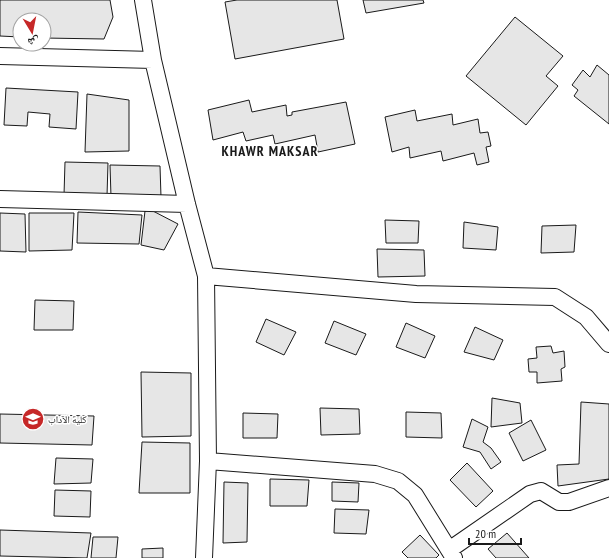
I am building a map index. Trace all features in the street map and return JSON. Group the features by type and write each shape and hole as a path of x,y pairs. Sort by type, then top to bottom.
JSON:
{"street":[{"path":"143,0 154,60 187,204 206,276 208,461 204,558"},
{"path":"0,56 154,60"},
{"path":"0,199 187,204"},
{"path":"206,276 416,294 555,297 586,317 609,344"},
{"path":"208,461 375,474 398,481 415,495 451,554 530,494 541,491 559,502 569,502 609,488"}],"building":[{"path":"0,0 110,0 113,17 104,39 52,38 52,12 12,12 12,37 0,36"},
{"path":"237,0 337,0 344,39 235,59 225,2"},
{"path":"363,0 423,0 424,3 366,13"},
{"path":"515,17 563,56 546,76 558,86 526,125 466,76"},
{"path":"597,65 609,75 609,124 574,96 578,90 572,85 583,70 590,77"},
{"path":"6,88 78,92 76,129 49,127 50,114 28,112 27,126 4,125"},
{"path":"87,94 129,100 129,151 85,152"},
{"path":"249,100 252,112 286,105 287,116 292,115 292,112 346,102 355,144 318,152 315,135 275,144 273,135 246,141 243,132 213,140 208,110"},
{"path":"415,110 417,121 452,114 453,125 478,119 480,133 488,132 491,146 486,147 489,162 477,165 474,153 443,161 441,151 410,158 409,147 392,152 385,117"},
{"path":"65,162 108,163 107,196 64,195"},
{"path":"110,165 160,166 161,197 111,197"},
{"path":"151,210 178,224 164,250 141,245 145,211"},
{"path":"78,212 142,215 139,244 77,243"},
{"path":"0,213 25,214 26,252 0,251"},
{"path":"29,213 74,213 72,250 29,251"},
{"path":"385,220 419,221 418,243 386,243"},
{"path":"464,222 498,227 496,250 463,248"},
{"path":"576,225 574,252 541,253 542,226"},
{"path":"377,249 424,250 425,276 378,277"},
{"path":"35,300 74,301 73,330 34,330"},
{"path":"266,319 296,332 284,355 256,342"},
{"path":"334,321 366,334 356,355 325,343"},
{"path":"406,323 435,336 425,358 396,347"},
{"path":"475,327 503,340 494,360 464,352"},
{"path":"551,346 553,353 564,351 565,367 561,369 562,381 537,383 537,372 529,372 528,359 537,358 536,347"},
{"path":"141,372 191,373 191,436 142,437"},
{"path":"492,398 520,403 522,423 491,427"},
{"path":"581,402 609,404 609,479 558,486 557,465 579,464"},
{"path":"320,408 359,409 360,434 321,435"},
{"path":"406,412 441,413 442,438 406,437"},
{"path":"243,413 278,414 277,438 243,438"},
{"path":"0,414 94,416 92,445 0,443"},
{"path":"472,419 488,427 483,442 491,448 501,462 491,469 480,452 463,447"},
{"path":"531,420 546,450 523,461 509,433"},
{"path":"142,442 190,443 190,493 139,493"},
{"path":"56,458 93,459 91,483 54,484"},
{"path":"467,463 493,491 476,507 450,480"},
{"path":"270,479 309,480 307,506 270,506"},
{"path":"224,482 248,483 247,542 223,543"},
{"path":"332,482 359,483 358,502 332,501"},
{"path":"55,490 91,491 90,517 54,516"},
{"path":"335,509 369,510 366,534 334,533"},
{"path":"0,530 91,533 87,558 0,556"},
{"path":"507,533 529,558 496,558 488,549"},
{"path":"420,535 439,555 436,558 408,558 402,552"},
{"path":"93,537 118,537 116,558 91,558"},
{"path":"163,548 163,558 142,558 142,549"}],"place":[{"name":"كلية الآداب","path":"33,419"}],"district":[{"name":"KHAWR MAKSAR","path":"270,151"}]}
